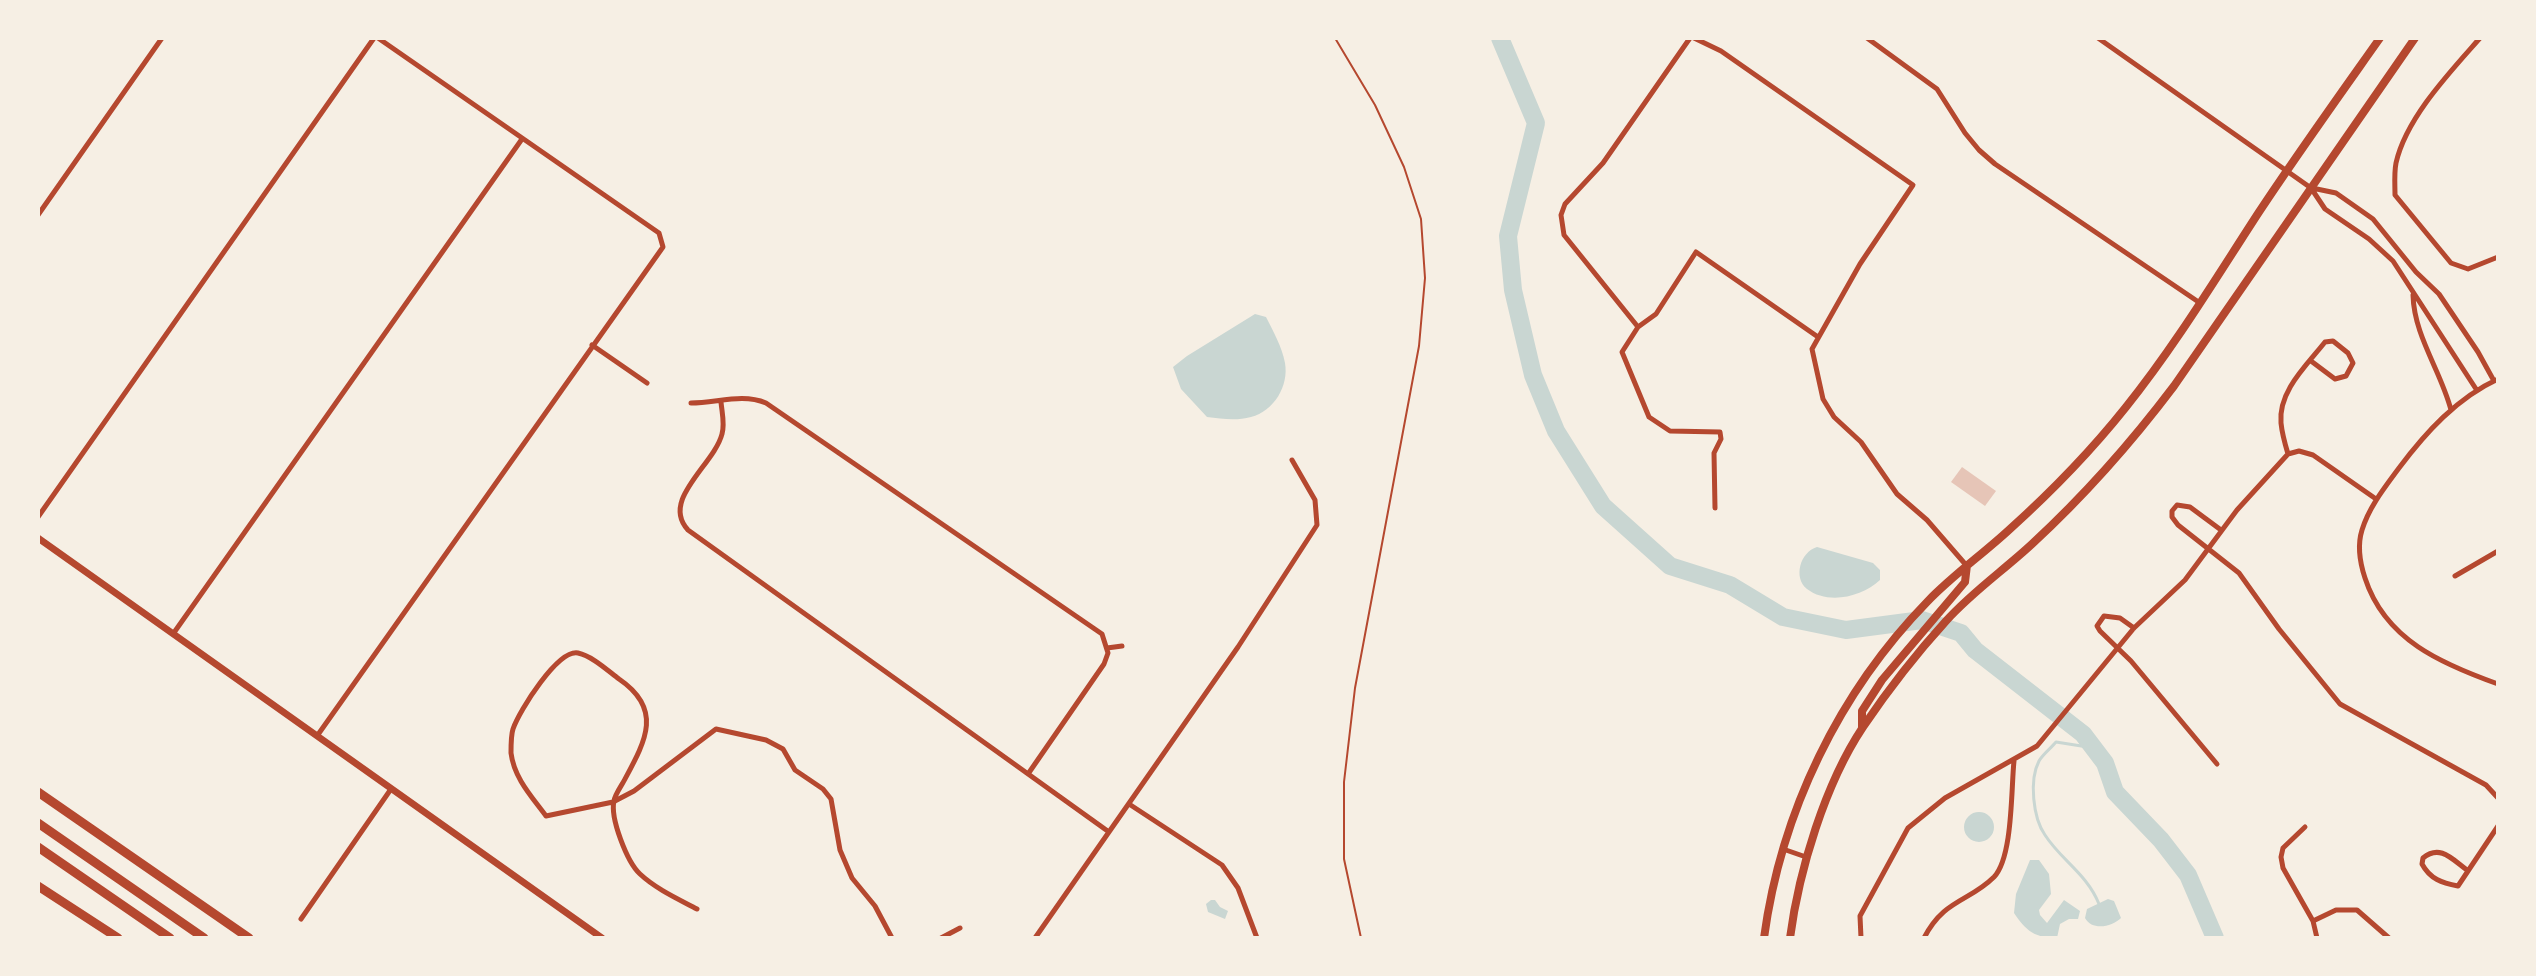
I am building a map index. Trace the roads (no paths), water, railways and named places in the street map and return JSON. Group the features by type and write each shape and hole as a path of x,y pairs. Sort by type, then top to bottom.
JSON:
{"highway":[{"path":"38,792 249,938"},
{"path":"38,823 204,938"},
{"path":"38,847 170,938"},
{"path":"38,886 118,938"}],"main road":[{"path":"1790,938 1807,857 1831,791 1862,728 1930,640 2115,461 2174,386 2415,38"},
{"path":"1764,938 1783,849 1797,807 1827,740 1848,703 1888,645 1928,600 2036,505 2100,438 2159,364 2378,39"},
{"path":"38,538 602,938"},
{"path":"1862,728 1862,711 1912,642 1965,582 1967,565"}],"street":[{"path":"38,215 162,38"},
{"path":"38,517 376,38 663,237 663,247 317,736"},
{"path":"1638,327 1564,235 1561,215 1565,204 1603,163 1692,38 1721,51 1913,185 1860,264 1812,349 1823,399 1834,417 1861,442 1897,494 1927,520 1967,565"},
{"path":"1867,38 1937,89 1965,133 1995,164 2200,303"},
{"path":"2098,38 2311,188 2325,209 2369,239 2393,261 2476,389"},
{"path":"2480,38 2435,89 2410,130 2397,163 2395,195 2451,263 2468,269 2498,257"},
{"path":"173,634 522,139"},
{"path":"2311,188 2336,193 2373,219 2416,272 2439,294 2496,380 2476,389 2413,449 2376,499 2361,532 2359,550 2370,593 2383,615 2401,635 2448,666 2498,684"},
{"path":"1715,508 1714,453 1721,439 1720,432 1670,431 1649,417 1622,352 1638,327 1656,314 1696,252 1818,337"},
{"path":"2413,294 2420,331 2451,410"},
{"path":"2288,454 2280,421 2282,405 2290,387 2325,342 2329,340 2348,353 2353,363 2346,376 2335,379 2311,361"},
{"path":"592,345 647,383"},
{"path":"691,403 721,402 741,397 766,403 1102,634 1107,648 1104,664 1028,774"},
{"path":"721,402 723,433 678,509 680,521 688,530 1109,832"},
{"path":"1861,938 1860,916 1908,828 1945,798 2037,746 2134,628 2185,580 2221,530 2272,468 2288,454 2299,451 2313,455 2376,499"},
{"path":"1035,938 1238,647 1317,525 1315,500 1292,460"},
{"path":"2221,530 2190,507 2177,505 2172,511 2178,525 2239,573 2279,629 2340,704 2486,785 2498,798"},
{"path":"2455,576 2498,551"},
{"path":"2134,628 2112,615 2104,616 2097,626 2131,661 2217,764"},
{"path":"1107,648 1122,646"},
{"path":"697,909 653,885 637,872 627,857 613,802 643,745 647,721 643,702 632,688 598,663 581,653 570,652 559,660 532,694 513,729 511,753 518,778 546,816 613,802 634,791 716,729 766,740 783,749 795,770 823,789 831,799 840,850 852,878 875,906 892,938"},
{"path":"1924,938 1948,907 1988,882 2002,864 2014,761"},
{"path":"301,919 391,789"},
{"path":"1129,804 1222,865 1238,888 1257,938"},
{"path":"2467,870 2440,851 2431,852 2423,858 2426,871 2447,884 2458,886 2498,826"},
{"path":"2305,827 2289,841 2281,857 2283,868 2313,921 2317,938"},
{"path":"1783,849 1807,857"},
{"path":"2313,921 2336,910 2357,910 2389,938"},
{"path":"941,938 960,928"}],"waterway":[{"path":"1500,38 1536,123 1508,236 1513,290 1533,375 1556,431 1603,506 1670,566 1730,585 1783,617 1846,630 1922,620 1961,633 1975,650 2083,734 2105,763 2115,792 2161,840 2188,875 2215,938"},
{"path":"2094,748 2056,742 2039,761 2033,788 2041,828 2058,852 2088,884 2099,904"}]}
